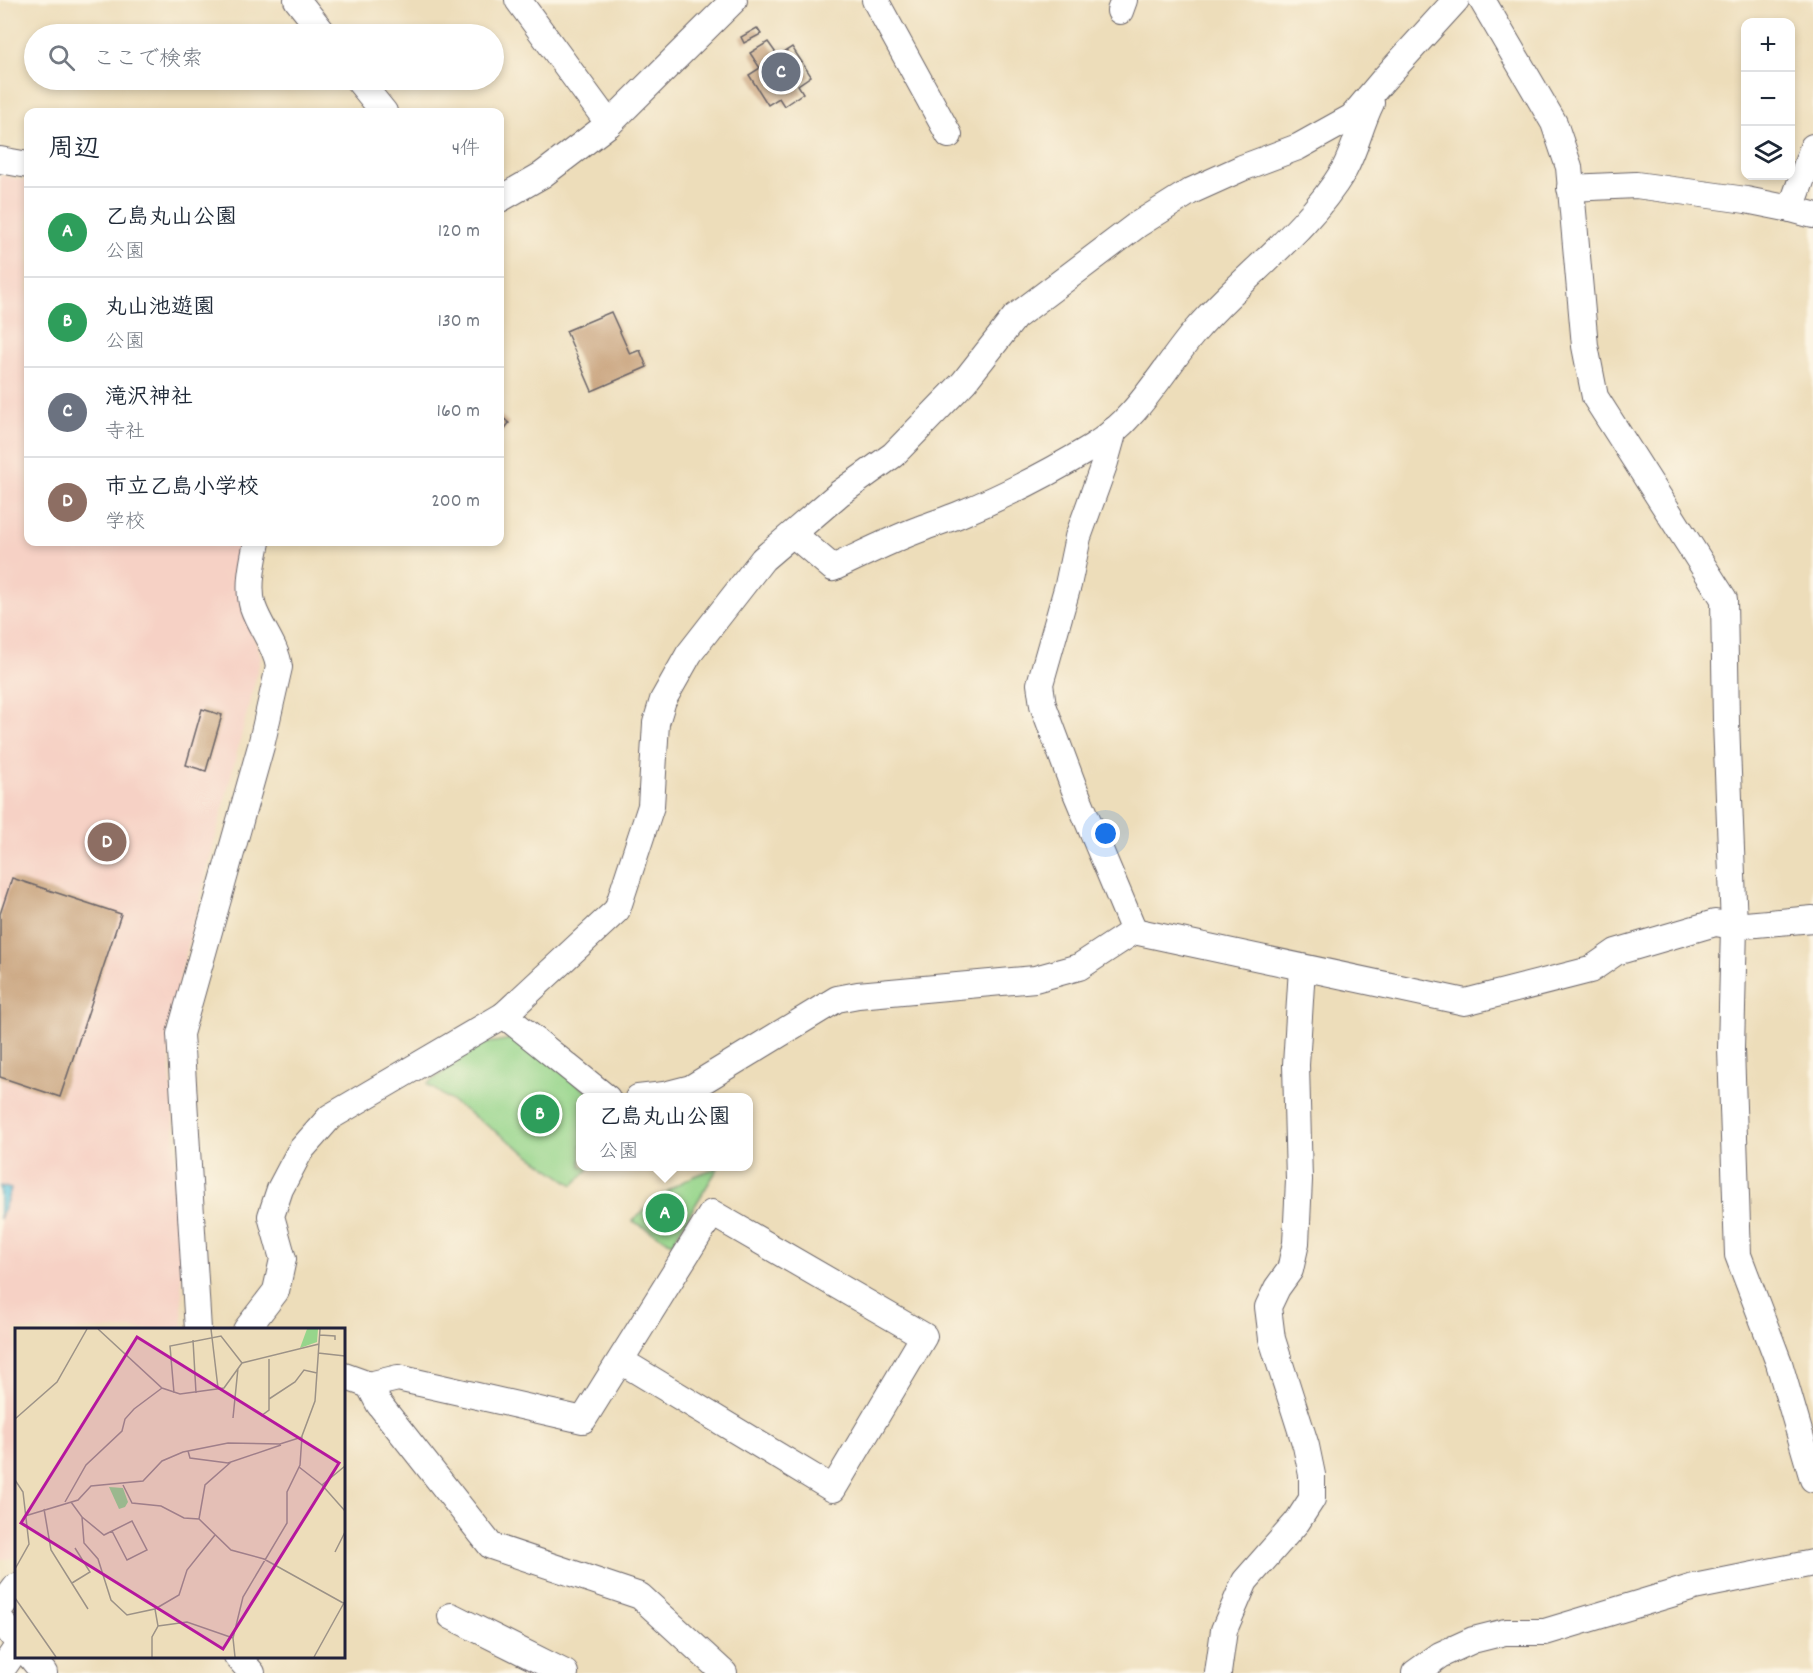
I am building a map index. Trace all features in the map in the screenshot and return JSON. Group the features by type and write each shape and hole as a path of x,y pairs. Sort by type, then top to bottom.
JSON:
{"street":[{"path":"297,0 316,24"},
{"path":"518,0 609,124"},
{"path":"875,0 949,135"},
{"path":"247,1328 276,1291 283,1258 271,1216 280,1189 300,1151 330,1117 504,1015 617,910 651,806 656,723 663,700 689,654 763,559 840,493 893,455 964,382 1023,310 1137,225 1191,191 1242,168 1298,147 1352,117 1456,0"},
{"path":"1482,0 1554,123 1569,167 1585,346 1595,397 1724,599 1734,926 1731,1049 1738,1255 1779,1363 1813,1479"},
{"path":"504,197 542,175 609,124 728,2"},
{"path":"792,534 833,568 919,529 958,515 1051,470 1094,446 1130,417 1196,330 1300,226 1324,198 1357,145 1363,119 1384,79"},
{"path":"366,90 381,108"},
{"path":"1570,188 1636,185 1746,200 1802,212 1813,147"},
{"path":"0,160 24,164"},
{"path":"1114,430 1078,537 1065,595 1040,684 1043,705 1074,788 1134,931"},
{"path":"198,1328 180,1034 261,746 279,668 277,656 253,607 251,584 256,546"},
{"path":"672,1093 691,1088 837,999 1035,979 1079,967 1134,931 1466,1002 1590,969 1616,952 1715,923 1734,926 1813,920"},
{"path":"1218,1673 1224,1630 1245,1581 1298,1522 1312,1499 1312,1475 1306,1446 1272,1339 1268,1307 1277,1288 1290,1270 1296,1243 1299,1180 1296,1065 1302,968"},
{"path":"504,1015 601,1093"},
{"path":"345,1376 369,1385 399,1378 583,1420 712,1213 924,1336 833,1489 621,1360"},
{"path":"369,1385 379,1404 491,1546 640,1596 724,1673"},
{"path":"1415,1673 1440,1655 1473,1640 1505,1632 1545,1632 1694,1587 1813,1563"},
{"path":"0,1608 15,1588"},
{"path":"451,1616 565,1673"},
{"path":"0,1619 15,1639"},
{"path":"0,1672 15,1650"},
{"path":"32,1658 44,1673"},
{"path":"239,1658 252,1673"}],"shaded area":[{"path":"0,175 24,180 24,546 246,546 237,588 261,657 168,1026 179,1207 183,1328 15,1328 15,1557 0,1559"}],"green space":[{"path":"518,1038 589,1093 576,1093 576,1171 587,1171 573,1185 427,1084 482,1044"},
{"path":"716,1171 672,1243 633,1221 672,1188 706,1172"}],"water":[{"path":"0,1186 11,1189 0,1219"}],"building":[{"path":"757,28 761,34 744,43 741,37"},
{"path":"768,42 778,56 792,47 811,76 798,85 803,93 784,106 779,98 768,105 749,75 760,68 750,53"},
{"path":"611,312 630,354 640,350 647,367 592,391 566,331"},
{"path":"504,419 509,423 504,430"},
{"path":"202,709 222,715 206,771 186,765"},
{"path":"12,878 121,914 60,1097 0,1077 0,914"}],"place":[{"name":"滝沢神社","path":"781,72"},
{"name":"市立乙島小学校","path":"107,842"},
{"name":"丸山池遊園","path":"540,1114"},
{"name":"乙島丸山公園","path":"665,1213"}]}
